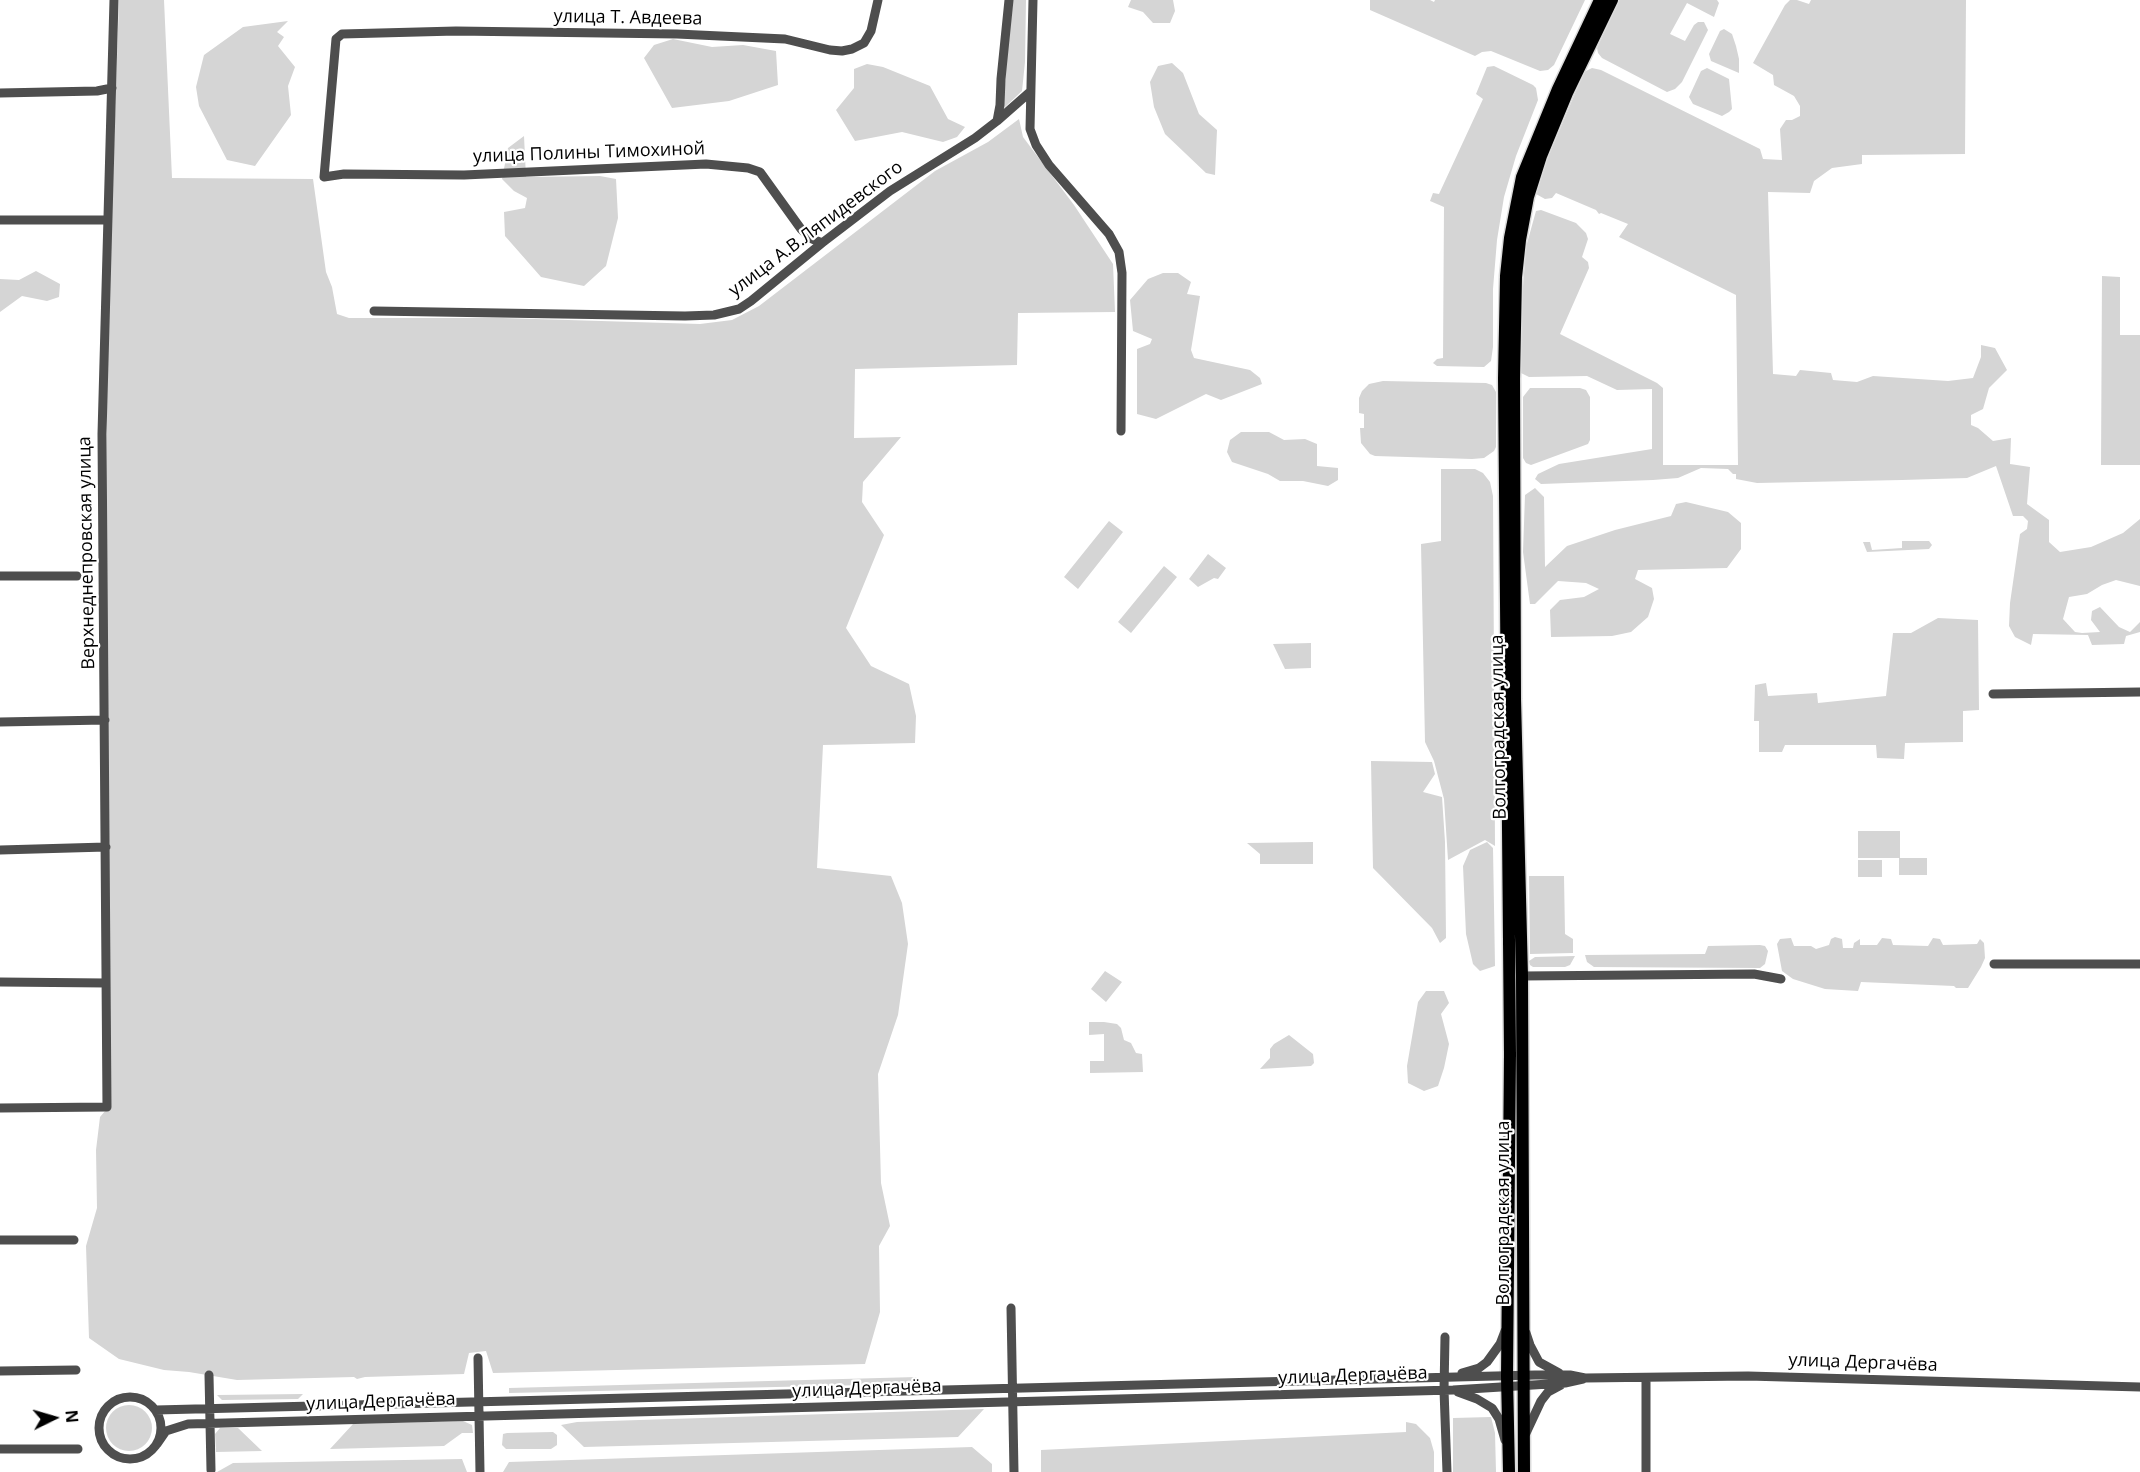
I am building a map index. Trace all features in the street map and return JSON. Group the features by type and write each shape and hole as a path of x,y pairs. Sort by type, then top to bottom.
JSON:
{"main road":[{"name":"Волгоградская улица","path":"1524,1472 1522,976 1513,817 1504,378 1506,276 1519,191 1531,151 1600,0"},
{"name":"Волгоградская улица","path":"1509,1472 1508,1199 1515,699 1516,277 1528,197 1540,156 1567,93 1612,0"}],"street":[{"name":"Верхнеднепровская улица","path":"0,1108 107,1107 102,473 114,0"},
{"name":"улица Т. Авдеева","path":"324,177 336,39 342,34 456,31 677,34 785,39 842,51 864,43 871,32 878,0"},
{"path":"997,121 1009,0"},
{"path":"1033,0 1030,129 1036,145 1049,165 1109,234 1119,252 1122,273 1121,431"},
{"path":"0,93 97,91 112,88"},
{"name":"улица А.В.Ляпидевского","path":"374,311 643,316 714,315 739,309 890,191 975,138 1030,92"},
{"name":"улица Полины Тимохиной","path":"324,177 344,174 464,175 706,164 748,168 760,172 801,229 810,238 822,243"},
{"path":"0,220 107,220"},
{"path":"0,576 77,576"},
{"path":"1993,694 2140,692"},
{"path":"0,722 105,720"},
{"path":"0,850 106,847"},
{"path":"1994,964 2140,964"},
{"path":"1522,976 1754,974 1781,979"},
{"path":"0,982 106,983"},
{"path":"0,1240 74,1240"},
{"path":"1011,1308 1014,1472"},
{"path":"1447,1376 1479,1368 1487,1362 1500,1344 1508,1317"},
{"path":"1522,1320 1530,1346 1538,1360 1565,1379 1548,1392 1541,1401 1524,1438"},
{"path":"1445,1337 1448,1390 1447,1472"},
{"path":"478,1358 480,1472"},
{"path":"0,1371 76,1370"},
{"path":"209,1375 211,1470"},
{"name":"улица Дергачёва","path":"157,1444 166,1431 183,1424 479,1409 1011,1387 1447,1376 1507,1382"},
{"name":"улица Дергачёва","path":"156,1410 479,1409 1012,1402 1448,1390 1507,1382 1585,1378 1748,1376 2140,1387"},
{"path":"1646,1378 1646,1472"},
{"path":"1448,1390 1478,1399 1492,1408 1509,1452"},
{"path":"136,1397 144,1400 156,1410 162,1428 157,1444 144,1456 136,1459 123,1459 108,1450 100,1435 99,1426 105,1410 118,1399 136,1397"},
{"path":"0,1449 78,1449"}],"shaded area":[{"path":"119,0 164,0 172,178 313,179 326,272 332,287 337,314 349,318 502,318 700,324 732,320 759,306 935,171 988,142 1019,119 1023,137 1074,205 1113,264 1115,312 1018,313 1017,365 855,369 854,438 901,437 863,482 862,502 884,535 846,628 871,666 909,684 916,716 915,743 823,745 817,868 891,876 902,903 908,944 898,1015 878,1074 881,1183 890,1226 879,1246 880,1312 865,1364 493,1373 486,1351 469,1353 464,1374 357,1379 354,1377 237,1380 164,1370 119,1359 89,1338 86,1246 97,1208 96,1150 100,1117 111,1104 105,573 107,348"},
{"path":"1013,0 1026,0 1025,62 1022,91 1004,108 1006,63"},
{"path":"1131,0 1173,0 1175,11 1170,23 1153,23 1143,12 1128,7"},
{"path":"1370,0 1430,0 1434,2 1435,0 1585,0 1554,65 1548,70 1540,71 1491,51 1475,56 1370,10"},
{"path":"1619,0 1717,0 1719,3 1714,17 1687,3 1670,34 1685,41 1698,22 1704,22 1708,30 1682,82 1675,89 1667,92 1602,58 1598,53 1597,48"},
{"path":"1790,0 1809,4 1811,0 1966,0 1965,154 1862,155 1862,164 1832,168 1814,181 1810,193 1768,192 1773,374 1796,376 1800,370 1831,373 1833,380 1857,382 1873,376 1948,381 1973,378 1981,357 1981,345 1995,348 2007,370 1989,388 1983,409 1971,415 1971,425 1993,441 2011,438 2010,464 2030,467 2027,504 2049,520 2049,542 2060,552 2091,547 2123,533 2140,519 2140,586 2116,580 2087,594 2069,597 2063,619 2075,632 2100,632 2091,620 2092,611 2100,607 2119,627 2130,632 2140,622 2140,632 2126,636 2124,644 2092,645 2088,635 2033,634 2031,645 2015,637 2009,626 2010,603 2020,534 2027,529 2028,521 2023,516 2013,516 1996,466 1967,478 1902,480 1757,483 1736,479 1736,474 1728,469 1701,468 1678,478 1653,480 1541,484 1535,479 1538,474 1559,464 1652,449 1652,389 1617,390 1587,376 1529,377 1521,373 1518,368 1521,364 1526,247 1536,211 1541,210 1576,223 1586,233 1588,239 1582,257 1588,262 1589,268 1560,334 1663,388 1663,465 1738,465 1736,295 1619,237 1628,224 1599,214 1596,210 1556,193 1552,198 1545,199 1536,194 1535,188 1584,72 1592,68 1601,70 1760,149 1763,159 1782,160 1780,129 1786,120 1800,116 1800,106 1794,96 1774,85 1773,75 1753,63"},
{"path":"288,21 277,32 284,37 278,46 295,67 288,86 291,115 255,166 227,160 199,106 196,87 204,55 243,27"},
{"path":"1724,29 1732,34 1739,59 1739,73 1711,61 1709,54 1720,31"},
{"path":"673,39 712,47 743,45 776,51 778,85 729,101 672,108 644,58 654,45"},
{"path":"1172,63 1183,73 1199,114 1217,130 1215,175 1206,173 1165,134 1154,107 1150,82 1158,66"},
{"path":"867,64 883,67 930,86 948,119 965,127 957,137 943,142 902,132 855,141 836,110 854,88 854,69"},
{"path":"1494,66 1533,85 1536,88 1538,100 1516,156 1504,197 1497,240 1493,289 1491,361 1484,367 1437,366 1433,363 1443,358 1444,207 1430,201 1433,193 1439,194 1483,99 1476,94 1487,67"},
{"path":"1707,68 1729,79 1732,109 1722,116 1693,104 1689,97 1701,71"},
{"path":"524,136 526,177 600,176 616,179 618,218 606,266 584,286 541,277 505,236 504,212 525,208 527,198 514,191 502,179 508,148"},
{"path":"36,271 60,284 59,297 47,301 22,296 0,312 0,279 19,280"},
{"path":"1163,273 1178,273 1191,282 1187,294 1200,296 1191,350 1194,358 1250,370 1260,378 1262,384 1221,400 1206,394 1156,419 1137,414 1137,349 1150,344 1152,339 1133,331 1130,300 1148,279"},
{"path":"2102,276 2120,277 2120,335 2140,335 2140,465 2101,465"},
{"path":"1383,381 1492,385 1496,392 1496,447 1494,451 1484,458 1472,459 1370,454 1361,443 1360,428 1364,428 1364,414 1359,413 1359,398 1369,384"},
{"path":"1530,388 1586,390 1590,397 1590,440 1588,444 1531,465 1526,463 1523,458 1523,397"},
{"path":"1241,432 1269,432 1284,440 1305,439 1317,444 1317,466 1338,468 1338,480 1328,486 1303,481 1280,481 1268,474 1232,462 1227,452 1230,440"},
{"path":"1441,469 1475,469 1483,473 1490,482 1493,496 1495,846 1485,840 1448,860 1444,799 1434,761 1425,742 1421,544 1441,541"},
{"path":"1535,488 1544,497 1545,567 1567,546 1615,530 1671,516 1676,504 1686,502 1728,512 1741,523 1741,549 1727,568 1638,570 1635,579 1652,588 1654,599 1648,617 1631,632 1612,636 1551,637 1550,610 1560,600 1584,597 1599,589 1586,583 1558,581 1535,604 1530,604 1523,552 1525,495"},
{"path":"1109,521 1123,532 1078,589 1064,577"},
{"path":"1902,541 1929,541 1932,545 1929,549 1867,552 1863,542 1870,542 1872,550 1902,548"},
{"path":"1208,554 1226,568 1218,579 1214,578 1198,587 1189,579"},
{"path":"1164,566 1177,577 1131,633 1118,622"},
{"path":"1938,618 1978,620 1979,710 1963,711 1963,742 1905,743 1904,759 1877,758 1876,745 1785,745 1782,752 1759,752 1759,721 1754,721 1755,685 1766,683 1768,696 1817,693 1818,703 1886,696 1893,633 1911,633"},
{"path":"1311,643 1311,668 1285,669 1273,644"},
{"path":"1371,761 1432,762 1435,774 1423,792 1442,797 1446,938 1440,943 1432,928 1373,868"},
{"path":"1858,831 1900,831 1900,858 1927,858 1927,875 1899,875 1899,858 1858,858"},
{"path":"1313,842 1313,864 1260,864 1260,854 1247,843"},
{"path":"1487,842 1493,848 1495,966 1480,971 1473,964 1466,934 1463,866 1470,850"},
{"path":"1858,860 1882,860 1882,877 1858,877"},
{"path":"1529,876 1564,876 1565,934 1573,939 1573,953 1530,954"},
{"path":"1835,937 1842,939 1843,948 1853,948 1854,943 1860,939 1860,945 1877,945 1882,938 1891,939 1893,945 1928,946 1933,938 1940,939 1943,945 1977,944 1980,939 1984,943 1985,958 1968,988 1861,982 1858,991 1825,989 1793,979 1782,971 1777,944 1780,939 1791,938 1794,946 1811,946 1816,949 1829,945 1831,939"},
{"path":"1708,946 1765,946 1768,951 1765,964 1760,968 1594,967 1587,962 1585,955 1705,954"},
{"path":"1575,956 1570,965 1565,967 1533,967 1529,961 1535,957"},
{"path":"1105,971 1122,982 1106,1002 1091,989"},
{"path":"1426,991 1444,991 1449,1003 1441,1014 1449,1044 1438,1086 1424,1091 1408,1083 1407,1066 1418,1002"},
{"path":"1089,1022 1117,1024 1121,1028 1124,1040 1131,1043 1136,1053 1142,1054 1143,1072 1090,1073 1090,1061 1104,1061 1104,1034 1089,1035"},
{"path":"1289,1035 1313,1054 1314,1063 1311,1066 1260,1069 1270,1058 1270,1049 1274,1044"},
{"path":"917,1377 910,1384 509,1393 509,1388"},
{"path":"303,1394 298,1399 222,1400 217,1395"},
{"path":"129,1405 145,1412 152,1428 145,1444 129,1451 113,1444 106,1428 113,1412"},
{"path":"984,1409 958,1437 584,1447 561,1425 577,1422"},
{"path":"1491,1417 1495,1433 1496,1472 1453,1472 1453,1418"},
{"path":"463,1421 472,1425 473,1433 462,1433 444,1446 330,1449 353,1424"},
{"path":"1406,1422 1416,1424 1430,1438 1434,1452 1434,1472 1041,1472 1041,1450 1406,1432"},
{"path":"220,1428 238,1428 262,1451 216,1452 215,1434"},
{"path":"553,1432 557,1435 557,1445 551,1449 506,1449 502,1445 503,1434"},
{"path":"972,1447 992,1464 992,1472 503,1472 509,1462"},
{"path":"462,1459 467,1472 217,1472 233,1463"}]}
